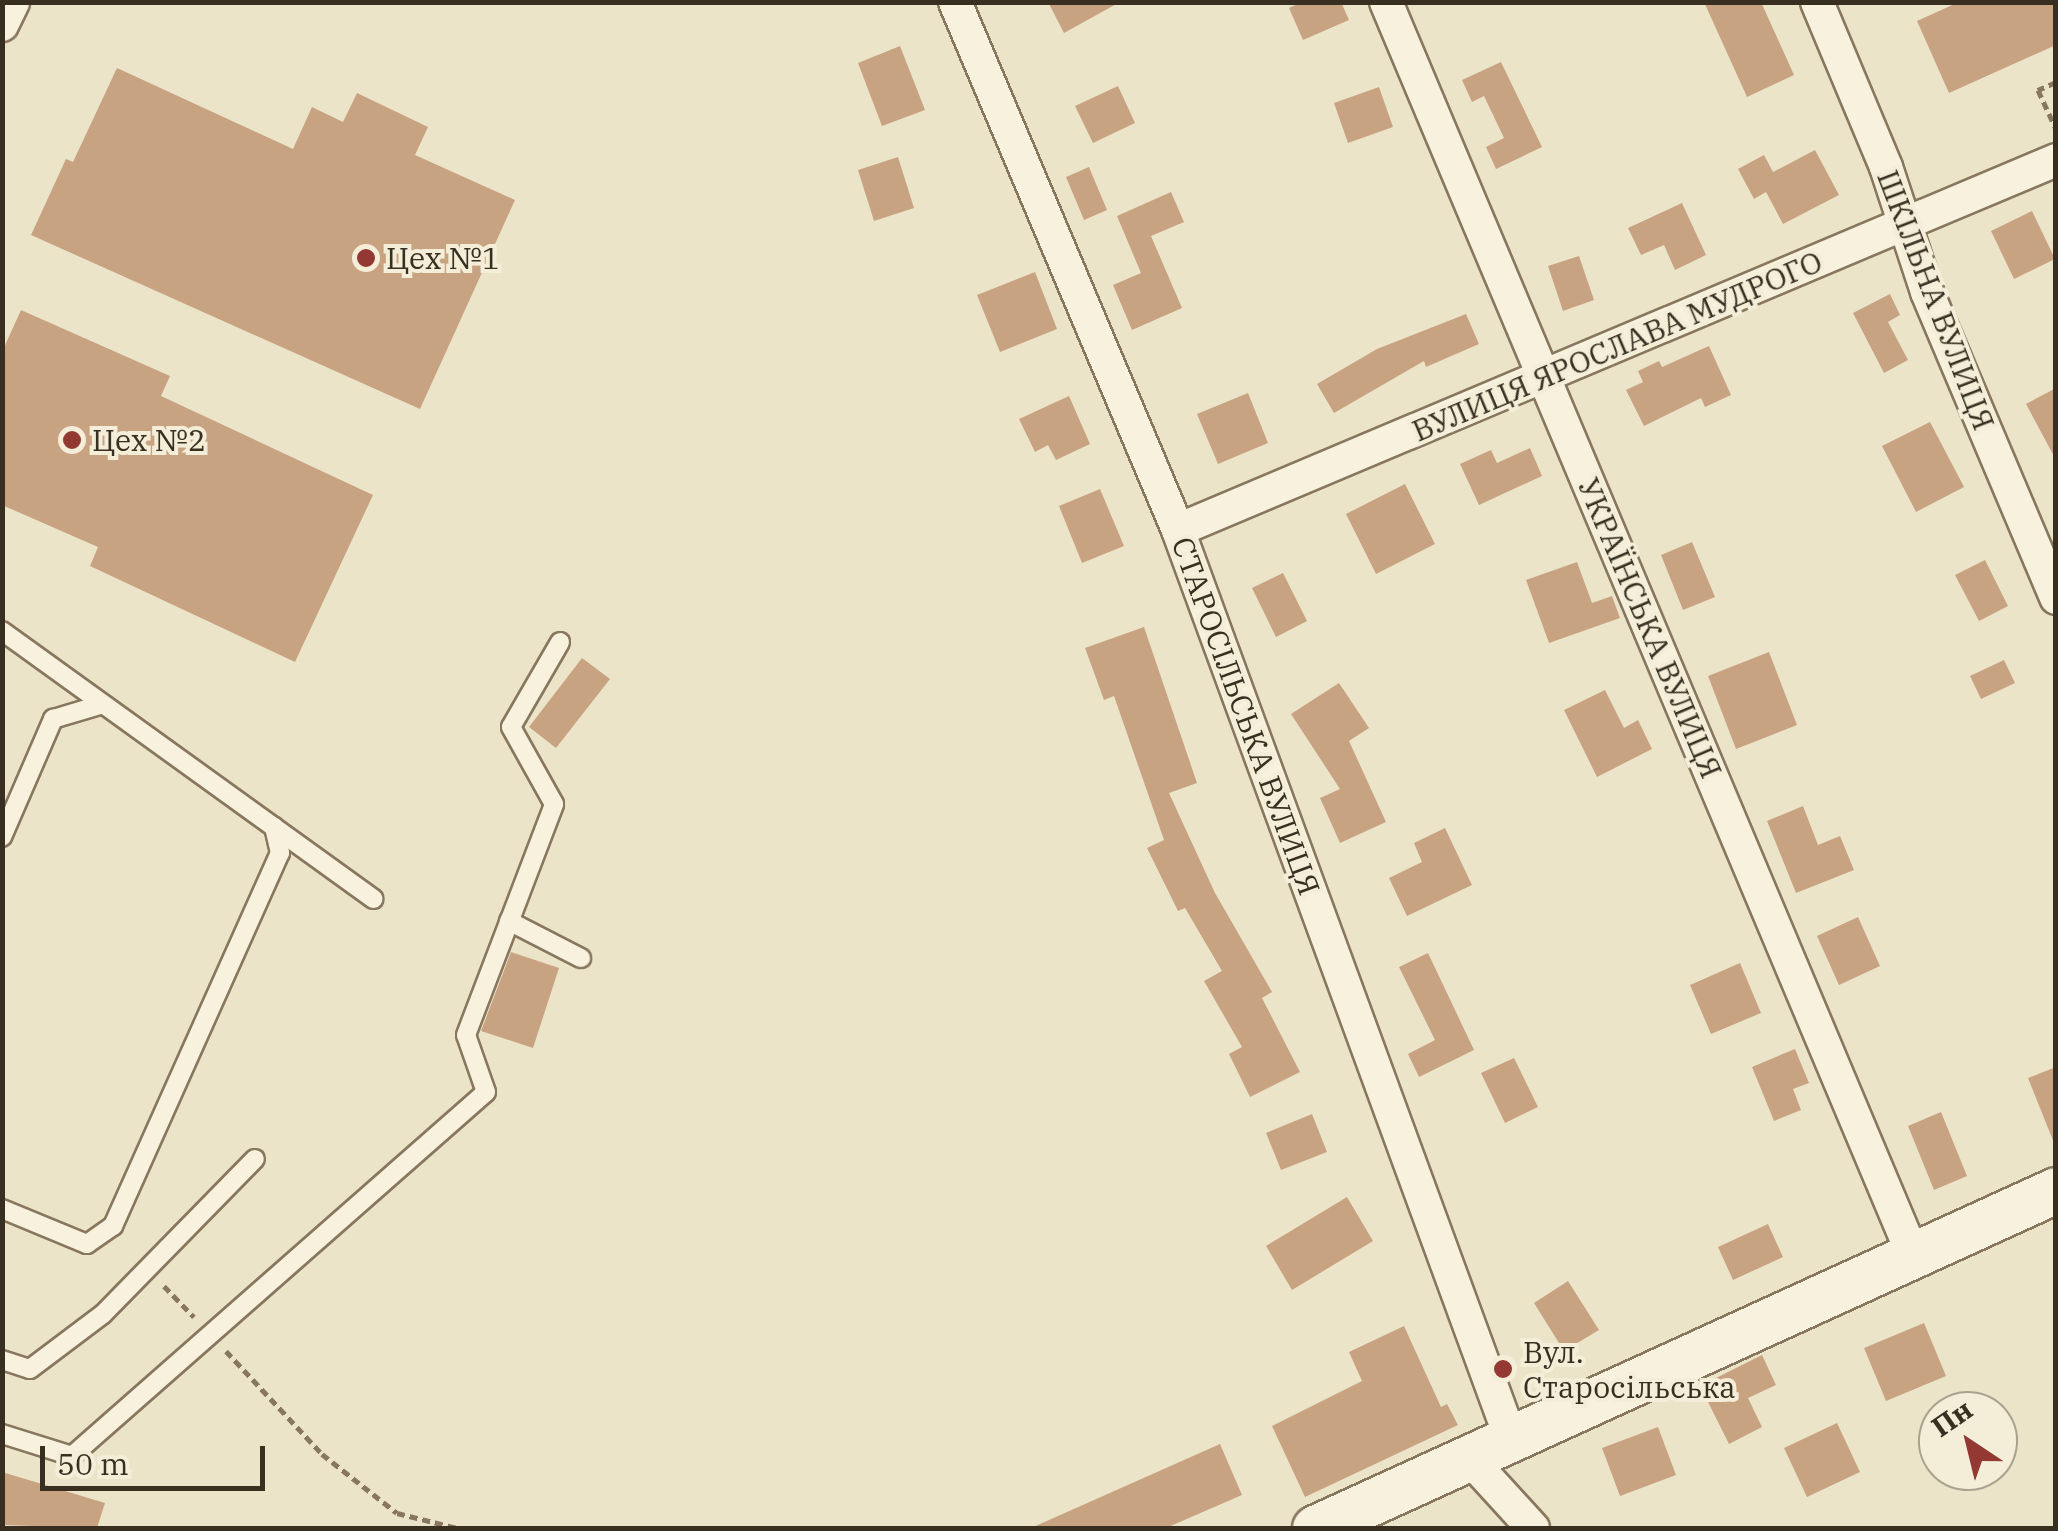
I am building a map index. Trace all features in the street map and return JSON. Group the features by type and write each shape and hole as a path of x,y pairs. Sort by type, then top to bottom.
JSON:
{"street":[{"path":"2,25 13,2"},
{"name":"СТАРОСІЛЬСЬКА ВУЛИЦЯ","path":"955,2 1178,530 1511,1439"},
{"name":"УКРАЇНСЬКА ВУЛИЦЯ","path":"1386,2 1913,1255"},
{"name":"ШКІЛЬНА ВУЛИЦЯ","path":"1817,2 1907,224 1926,292 2056,598"},
{"name":"ВУЛИЦЯ ЯРОСЛАВА МУДРОГО","path":"1178,530 2056,160"},
{"path":"1315,1528 2056,1190"},
{"path":"1469,1458 1533,1528"}],"lane":[{"path":"2,630 374,899"},
{"path":"2,1434 72,1456 486,1092 466,1036 554,804 511,727 560,642"},
{"path":"2,838 52,718 104,704"},
{"path":"2,1208 88,1244 113,1226 280,853 274,827"},
{"path":"509,921 580,958"},
{"path":"2,1360 30,1369 103,1314 255,1158"}],"path":[{"path":"2056,82 2038,90 2056,129"},
{"path":"147,1268 322,1454 397,1512 457,1528"}],"building":[{"path":"1048,2 1120,2 1064,33"},
{"path":"1302,2 1341,2 1349,20 1303,40 1289,8"},
{"path":"1704,2 1761,2 1794,75 1747,97"},
{"path":"1959,2 2056,2 2056,45 1949,93 1917,21"},
{"path":"900,46 925,110 882,126 858,63"},
{"path":"1501,62 1542,147 1496,169 1486,147 1504,138 1484,96 1472,102 1462,80"},
{"path":"117,68 293,149 312,107 343,122 357,93 428,127 415,155 515,200 420,409 31,235 66,159 73,162"},
{"path":"1118,86 1135,123 1093,143 1075,106"},
{"path":"1379,87 1393,127 1348,143 1334,103"},
{"path":"1815,150 1839,195 1783,224 1766,192 1754,199 1738,169 1764,155 1773,172"},
{"path":"898,157 914,208 874,221 858,170"},
{"path":"1089,167 1107,210 1084,220 1066,177"},
{"path":"1171,192 1184,222 1151,236 1182,308 1132,330 1113,285 1141,273 1117,216"},
{"path":"1682,203 1706,255 1675,270 1664,245 1641,255 1628,228"},
{"path":"2032,211 2055,259 2014,279 1991,231"},
{"path":"1579,256 1594,300 1563,311 1548,266"},
{"path":"1035,272 1057,329 1000,352 977,295"},
{"path":"1890,294 1900,315 1888,322 1908,360 1884,373 1853,313"},
{"path":"21,310 170,376 161,396 373,495 295,662 90,566 98,547 2,505 2,352"},
{"path":"1466,314 1479,344 1426,367 1424,361 1334,413 1317,384 1377,349"},
{"path":"1709,346 1731,395 1705,407 1701,398 1644,426 1626,390 1643,382 1638,371 1659,361 1662,367"},
{"path":"2056,388 2056,460 2026,404"},
{"path":"1248,393 1268,443 1218,464 1197,414"},
{"path":"1069,396 1090,444 1056,460 1048,445 1035,452 1019,419"},
{"path":"1930,422 1964,487 1916,512 1882,446"},
{"path":"1530,448 1542,476 1479,505 1460,464 1491,450 1497,463"},
{"path":"1405,484 1435,544 1376,574 1346,514"},
{"path":"1100,489 1124,546 1082,563 1059,506"},
{"path":"1692,542 1715,597 1683,610 1661,555"},
{"path":"1985,560 2008,606 1979,621 1955,575"},
{"path":"1577,562 1592,603 1612,596 1620,618 1549,643 1526,580"},
{"path":"1283,573 1307,621 1276,637 1252,588"},
{"path":"1144,627 1197,783 1169,793 1215,893 1272,992 1262,998 1300,1072 1250,1097 1229,1054 1242,1047 1204,981 1222,971 1185,908 1178,911 1147,848 1164,840 1114,696 1104,700 1085,648"},
{"path":"1769,652 1797,725 1736,749 1708,676"},
{"path":"582,658 610,679 556,748 529,727"},
{"path":"2004,660 2015,683 1981,699 1970,676"},
{"path":"1339,683 1369,728 1349,741 1386,822 1340,843 1320,798 1340,789 1291,714"},
{"path":"1605,690 1624,728 1638,720 1652,749 1597,777 1564,710"},
{"path":"1803,806 1818,845 1840,836 1854,870 1796,893 1767,821"},
{"path":"1445,828 1472,885 1407,916 1389,878 1422,862 1414,843"},
{"path":"1858,917 1880,966 1839,985 1817,936"},
{"path":"511,952 559,968 533,1048 481,1031"},
{"path":"1428,953 1474,1050 1419,1077 1408,1054 1435,1040 1399,967"},
{"path":"1740,963 1761,1013 1711,1034 1690,985"},
{"path":"1795,1049 1809,1083 1793,1089 1801,1110 1774,1121 1752,1067"},
{"path":"1514,1058 1538,1107 1505,1123 1481,1073"},
{"path":"2056,1067 2056,1143 2054,1143 2028,1078"},
{"path":"1941,1112 1967,1176 1934,1190 1908,1126"},
{"path":"1312,1114 1327,1152 1281,1170 1266,1133"},
{"path":"1347,1197 1373,1241 1292,1290 1266,1246"},
{"path":"1768,1224 1783,1257 1733,1280 1718,1247"},
{"path":"1568,1281 1599,1330 1564,1351 1534,1303"},
{"path":"1924,1323 1946,1376 1886,1401 1864,1348"},
{"path":"1404,1326 1441,1407 1447,1404 1458,1425 1305,1497 1272,1426 1362,1381 1349,1352"},
{"path":"1762,1355 1776,1385 1748,1398 1762,1427 1729,1444 1700,1386"},
{"path":"1837,1423 1860,1472 1807,1497 1784,1448"},
{"path":"1658,1427 1676,1475 1620,1496 1602,1448"},
{"path":"1220,1444 1242,1495 1166,1528 1031,1528"},
{"path":"2,1472 105,1503 97,1528 2,1525"}],"place":[{"name":"Цех №1","path":"366,258"},
{"name":"Цех №2","path":"72,440"},
{"name":"Вул. Старосільська","path":"1503,1369"}]}
